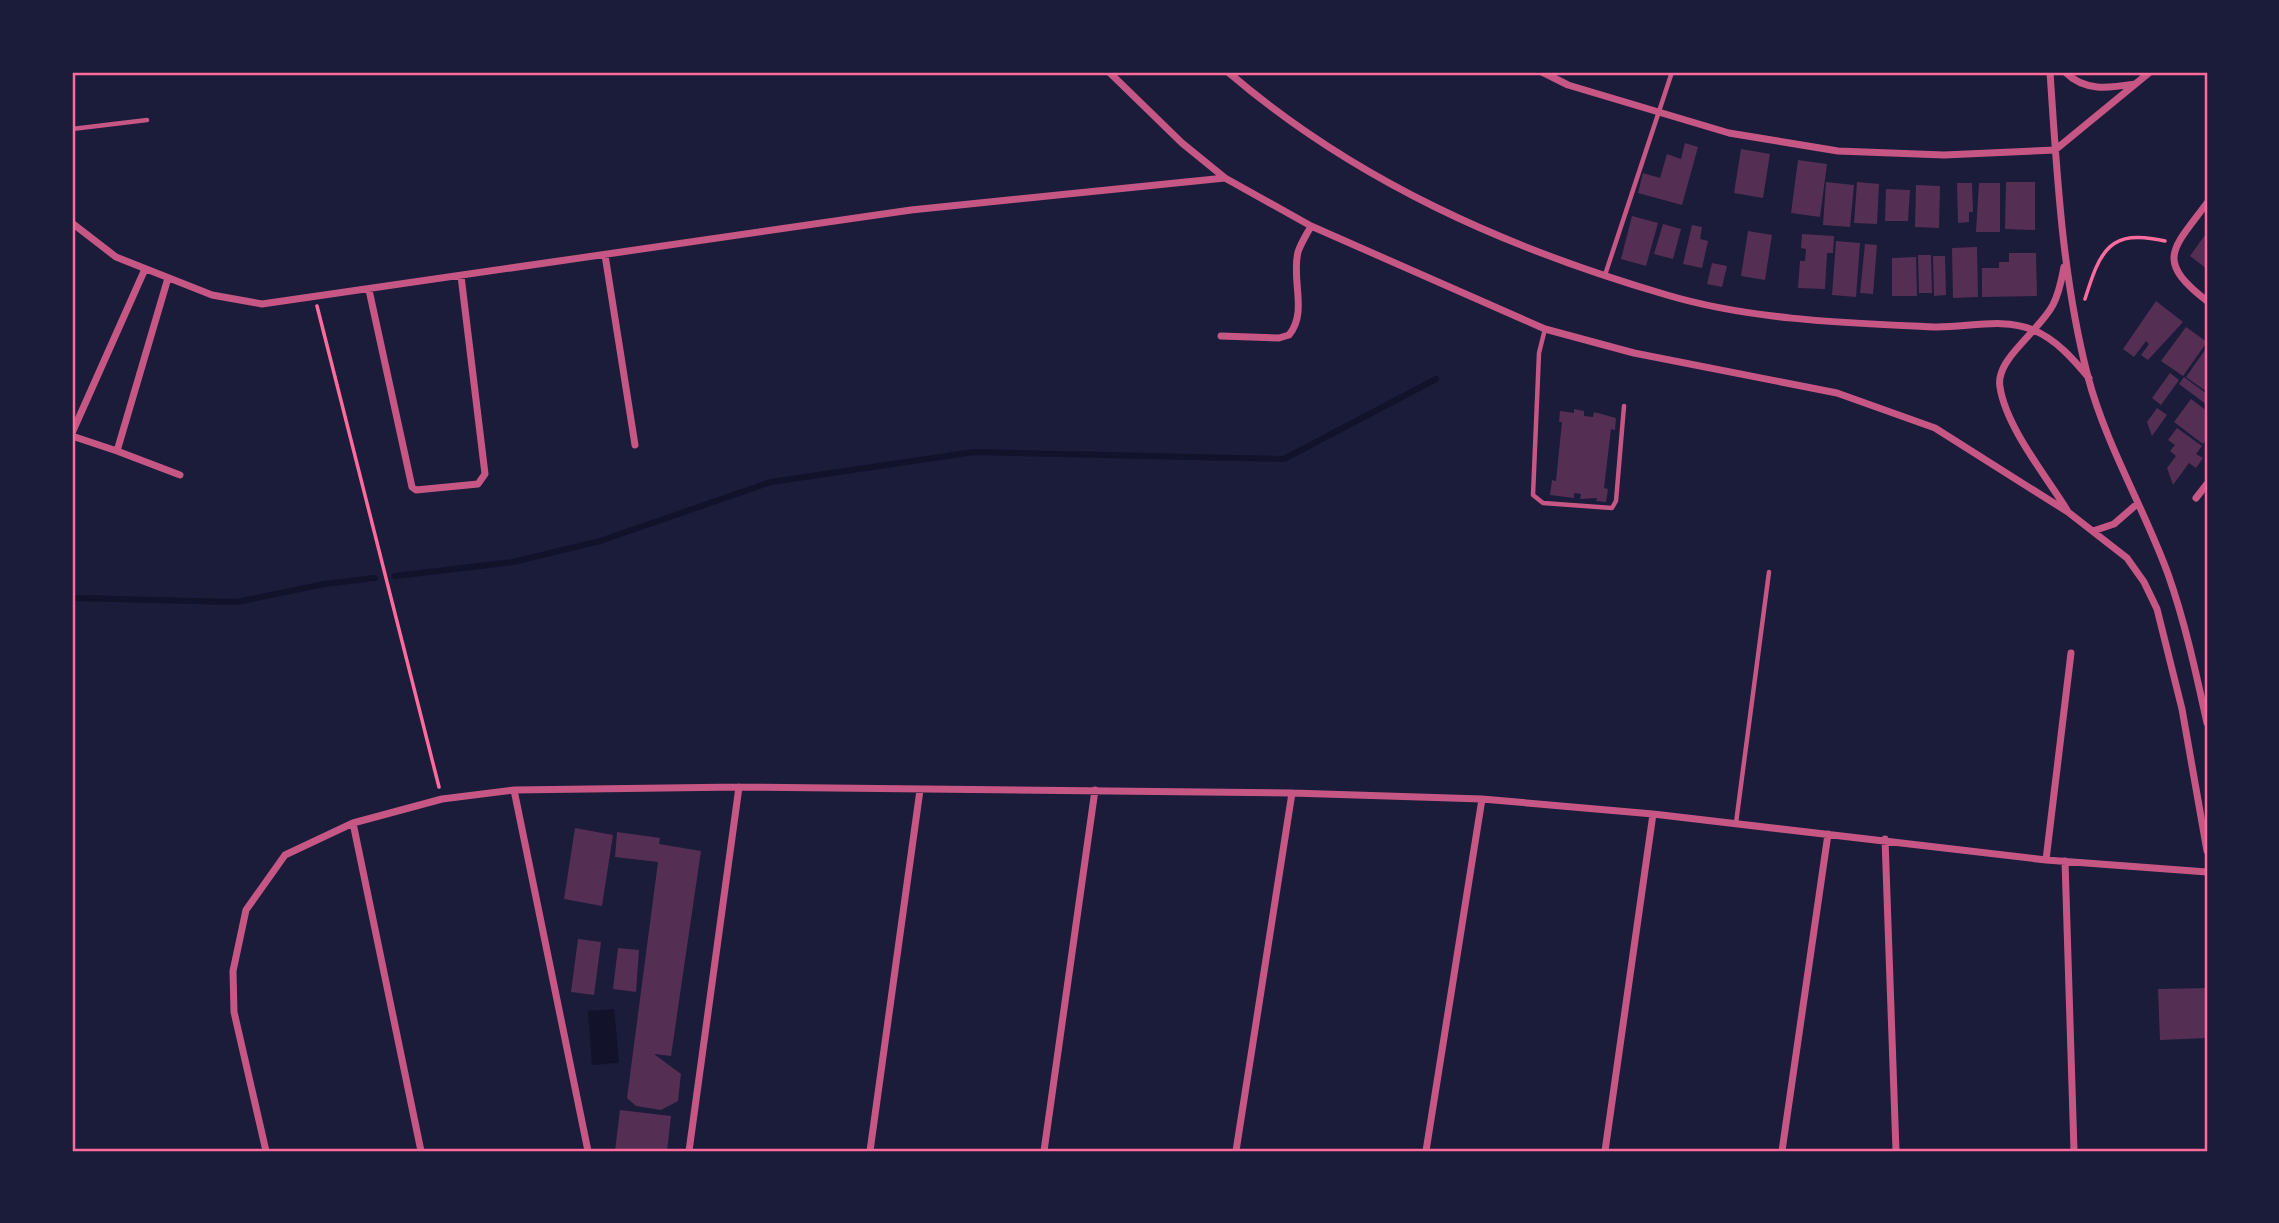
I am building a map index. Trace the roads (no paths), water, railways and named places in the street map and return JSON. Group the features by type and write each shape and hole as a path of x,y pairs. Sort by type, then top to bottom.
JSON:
{"street":[{"path":"1109,72 1182,143 1225,178 1311,226 1545,330 1634,353 1757,376 1849,397 1936,428 2068,512 2127,558 2144,582 2157,609 2182,709 2207,851"},
{"path":"1228,72 1315,140 1396,190 1489,235 1669,296 1755,312 1937,327 2013,324 2035,330 2069,355 2088,378"},
{"path":"1542,72 1568,85 1730,133 1838,151 1944,155 2055,150 2150,72"},
{"path":"2050,72 2064,262 2088,378 2137,504 2167,572 2184,622 2207,723"},
{"path":"2065,72 2082,85 2096,88 2136,84"},
{"path":"72,222 116,257 212,295 261,304 911,210 1225,178"},
{"path":"2207,204 2177,243 2172,262 2182,282 2207,301"},
{"path":"1221,336 1279,338 1289,335 1299,313 1296,280 1298,252 1311,226"},
{"path":"605,255 635,445"},
{"path":"2064,262 2058,301 2006,362 1999,385 2014,423 2068,512"},
{"path":"145,269 72,434 180,475"},
{"path":"369,290 412,487 416,490 478,484 485,474 461,276"},
{"path":"117,451 167,278"},
{"path":"2196,498 2207,484"},
{"path":"2092,531 2114,524 2137,504"},
{"path":"2046,860 2071,653"},
{"path":"690,1151 739,787"},
{"path":"266,1151 234,1012 233,971 246,911 285,855 353,823 442,799 514,790 739,787 1292,793 1482,799 1885,839 2046,860 2207,872"},
{"path":"514,790 588,1151"},
{"path":"870,1151 920,790"},
{"path":"1044,1151 1095,790"},
{"path":"1236,1151 1292,793"},
{"path":"1426,1151 1482,799"},
{"path":"1605,1151 1653,814"},
{"path":"353,823 421,1151"},
{"path":"1782,1151 1828,834"},
{"path":"1885,839 1896,1151"},
{"path":"2065,861 2074,1151"}],"lane":[{"path":"1605,275 1661,113 1672,72"},
{"path":"72,129 146,120"},
{"path":"1545,330 1539,366 1533,495 1537,500 1543,503 1612,508 1616,501 1624,406"},
{"path":"1736,823 1769,572"}],"waterway":[{"path":"395,576 513,562 600,541 771,482 974,452 1284,459 1436,379"},
{"path":"72,598 237,602 324,584 375,578"}]}
